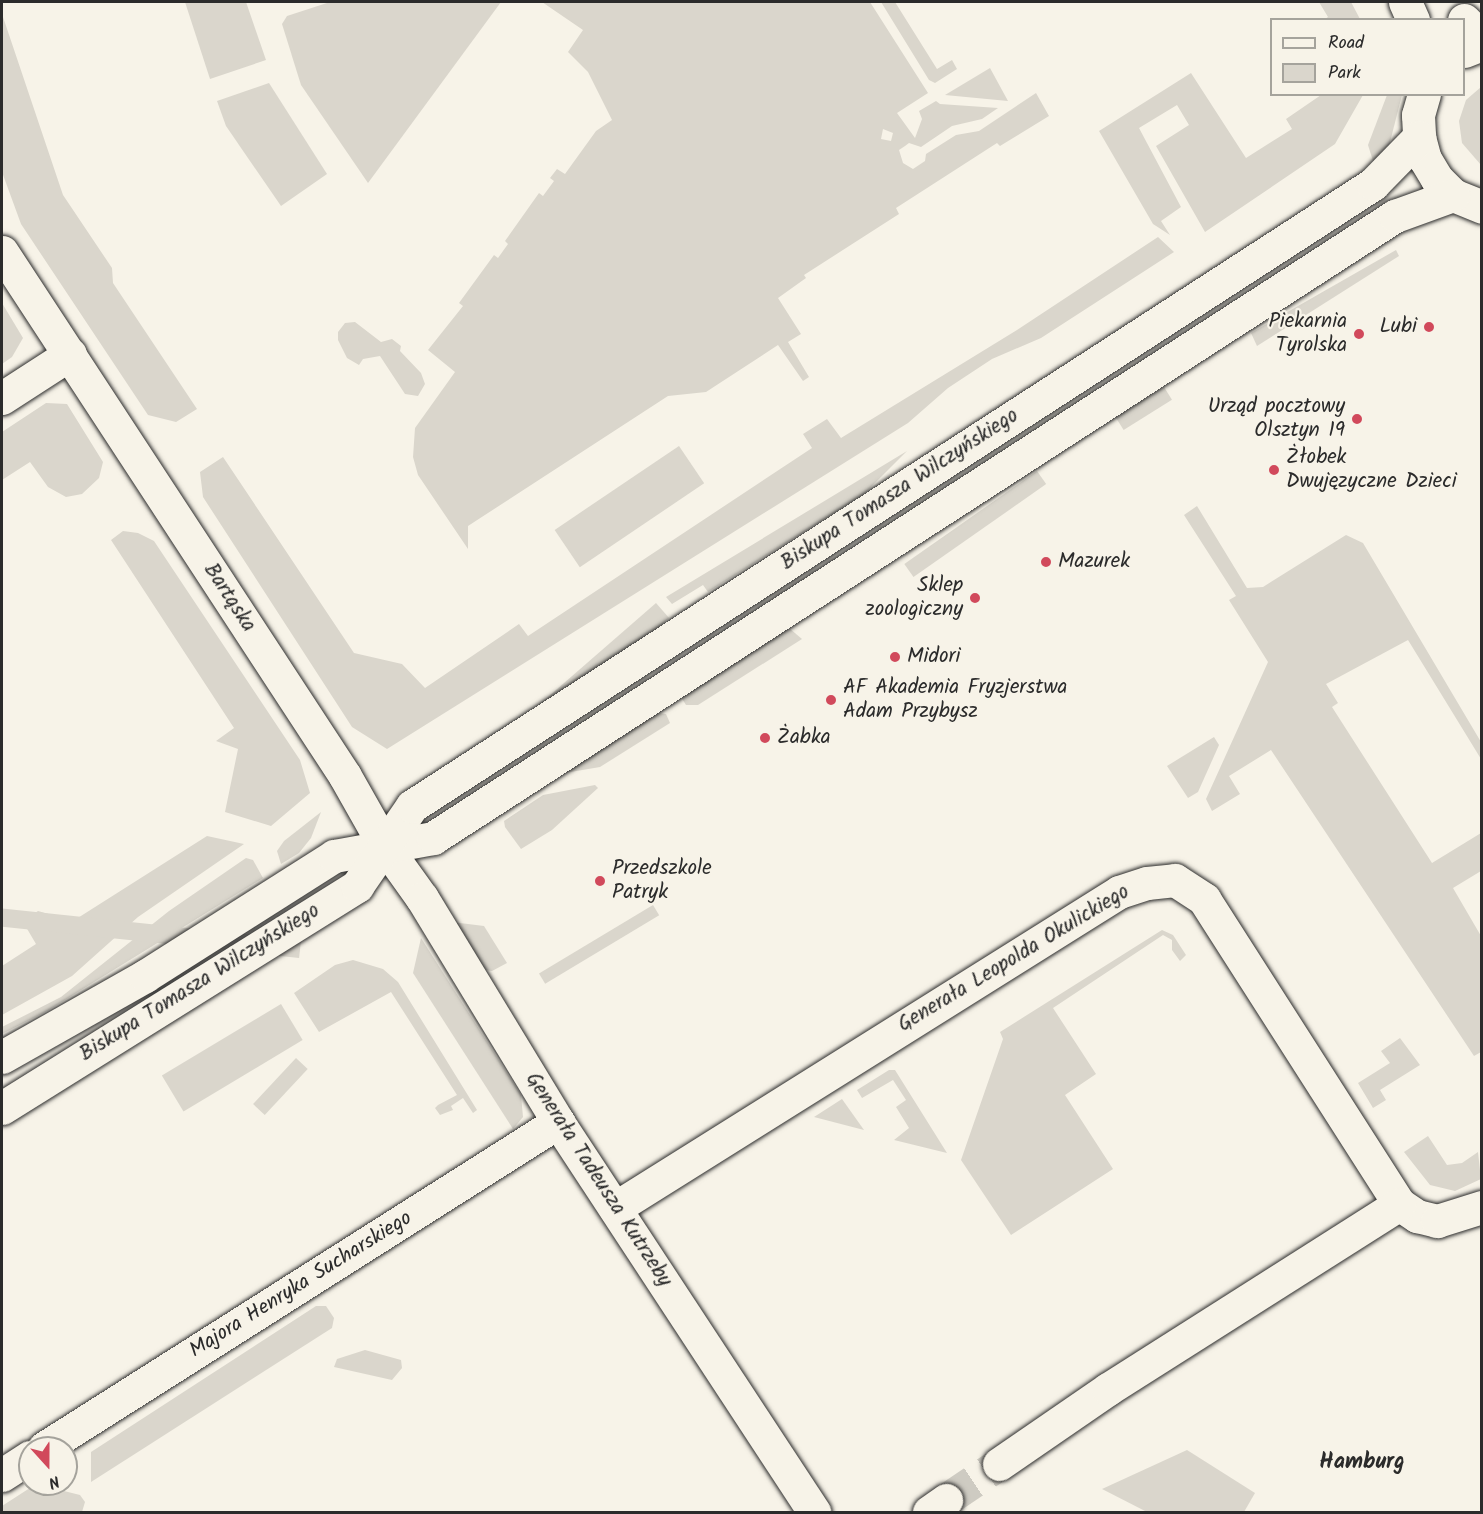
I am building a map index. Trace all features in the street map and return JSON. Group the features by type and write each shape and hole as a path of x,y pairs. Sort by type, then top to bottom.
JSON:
{"street":[{"path":"1405,2 1412,18"},
{"path":"1446,2 1461,18"},
{"path":"1465,22 1482,38"},
{"path":"1465,51 1482,44"},
{"path":"1423,96 1418,114 1419,137 1437,179 1467,201"},
{"name":"Biskupa Tomasza Wilczyńskiego","path":"2,1108 357,886 412,806 1373,184 1419,137"},
{"name":"Biskupa Tomasza Wilczyńskiego","path":"2,1057 145,976 334,856 384,845 433,838 1386,221 1467,201"},
{"name":"Bartąska","path":"2,252 345,776 384,845"},
{"path":"2,398 69,354"},
{"name":"Generała Tadeusza Kutrzeby","path":"384,845 422,898 558,1122 814,1512"},
{"name":"Generała Leopolda Okulickiego","path":"615,1209 1119,892 1147,883 1175,879 1204,898 1399,1204 1417,1216 1437,1221 1482,1207"},
{"name":"Majora Henryka Sucharskiego","path":"63,1436 558,1122"},
{"path":"999,1464 1108,1389 1399,1204"},
{"path":"2,1475 18,1465"}],"green space":[{"path":"185,2 246,2 266,60 210,79"},
{"path":"330,2 501,2 368,183 301,85 282,24 287,16"},
{"path":"542,2 870,2 928,93 897,113 915,138 922,119 919,111 936,101 940,104 998,108 982,119 952,126 921,147 909,143 899,150 903,163 913,169 925,161 926,154 956,135 979,131 1036,93 1049,116 1000,146 997,143 896,208 899,214 804,275 806,278 778,298 801,334 788,342 809,377 803,381 778,345 706,392 668,396 468,526 468,549 418,475 413,457 415,428 455,372 428,350 463,306 459,303 494,255 498,258 508,244 505,241 539,193 543,196 554,181 550,178 557,169 565,174 596,131 612,120 588,72 568,52 583,30","holes":["883,129 893,133 891,141 881,139"]},
{"path":"881,2 895,2 937,69 952,60 957,69 935,83 929,80"},
{"path":"1319,2 1351,2 1359,18 1326,18"},
{"path":"2,14 63,195 112,268 113,283 197,409 176,422 148,415 21,224 2,172"},
{"path":"990,68 1008,101 945,95"},
{"path":"1191,73 1246,158 1292,129 1286,119 1320,96 1362,96 1335,144 1205,232 1156,146 1189,125 1177,105 1139,128 1181,207 1161,221 1170,235 1153,224 1099,131"},
{"path":"269,83 327,174 281,206 226,126 217,101"},
{"path":"1481,87 1481,165 1462,143 1459,121 1466,100"},
{"path":"1387,96 1402,96 1389,146 1374,164 1368,145"},
{"path":"1158,237 1174,252 1041,338 992,359 948,388 908,423 387,749 352,727 203,497 200,472 223,457 354,653 402,664 425,688 519,624 528,636 812,448 803,434 827,419 841,438 1017,330"},
{"path":"1396,250 1399,256 1257,346 1251,333"},
{"path":"2,303 23,338 12,357 2,364"},
{"path":"355,322 381,342 392,339 401,346 400,351 421,373 425,384 418,396 405,394 380,356 363,359 359,365 347,358 338,340 338,332 345,323"},
{"path":"1164,387 1172,400 1124,430 1116,417"},
{"path":"46,403 67,404 103,462 99,478 82,494 66,497 48,487 30,462 2,480 2,432"},
{"path":"679,446 704,483 580,567 555,530"},
{"path":"907,451 864,494 708,592 703,585 672,604 666,597"},
{"path":"1037,471 1046,484 913,577 904,564"},
{"path":"1197,506 1247,588 1263,587 1346,535 1363,543 1481,742 1481,759 1408,640 1326,684 1338,703 1332,707 1432,863 1481,833 1481,871 1453,888 1481,936 1481,1052 1474,1056 1271,750 1229,776 1240,794 1212,811 1206,799 1268,662 1229,600 1236,596 1184,515"},
{"path":"123,531 138,533 154,541 300,760 310,793 271,826 225,812 238,749 216,741 234,728 111,540"},
{"path":"656,603 669,618 474,788 461,773"},
{"path":"789,628 802,639 698,705 686,705 681,697"},
{"path":"651,712 666,714 670,723 600,767 553,775"},
{"path":"1214,737 1219,745 1198,792 1188,798 1167,766"},
{"path":"595,785 598,788 552,830 521,849 505,827 504,821 543,795"},
{"path":"321,812 311,838 299,853 281,864 277,851 284,841"},
{"path":"207,836 244,844 138,917 72,976 2,1015 2,966 36,944 26,927 28,918 38,911 73,921"},
{"path":"246,858 253,860 263,878 47,1011 2,1034 2,1027 61,997 169,911"},
{"path":"653,905 659,915 545,984 539,974"},
{"path":"2,909 301,940 299,958 2,927"},
{"path":"452,922 484,926 507,963 492,971 479,969"},
{"path":"1162,930 1173,935 1186,955 1180,961 1172,950 1172,940 1163,935 1053,1008 1096,1074 1065,1095 1113,1169 1011,1235 961,1160 1003,1039 1000,1032"},
{"path":"421,938 521,1095 523,1117 513,1129 413,973"},
{"path":"353,960 383,969 398,982 477,1110 473,1113 463,1098 451,1106 453,1110 440,1115 435,1108 457,1095 391,992 319,1032 294,993 335,965"},
{"path":"281,1004 303,1040 183,1112 162,1076"},
{"path":"1400,1038 1420,1065 1380,1090 1386,1100 1373,1108 1358,1083 1390,1063 1381,1051"},
{"path":"296,1058 308,1069 265,1115 253,1104"},
{"path":"889,1070 895,1070 947,1153 894,1140 909,1128 896,1107 906,1100 893,1080 862,1098 857,1090"},
{"path":"842,1099 864,1130 814,1117"},
{"path":"1428,1136 1447,1165 1462,1163 1478,1152 1481,1179 1455,1191 1430,1185 1404,1152"},
{"path":"316,1306 326,1306 334,1318 332,1328 91,1482 91,1452"},
{"path":"365,1350 401,1360 402,1368 392,1380 334,1367 337,1359"},
{"path":"1187,1450 1255,1493 1244,1512 1147,1512 1102,1489"},
{"path":"78,1494 85,1502 82,1512 2,1512 2,1506 18,1496"}],"tunnel":[{"path":"946,1500 999,1464"}],"place":[{"name":"Lubi","path":"1429,327"},
{"name":"Piekarnia Tyrolska","path":"1359,334"},
{"name":"Urząd pocztowy Olsztyn 19","path":"1357,419"},
{"name":"Żłobek Dwujęzyczne Dzieci","path":"1274,470"},
{"name":"Mazurek","path":"1046,562"},
{"name":"Sklep zoologiczny","path":"975,598"},
{"name":"Midori","path":"895,657"},
{"name":"AF Akademia Fryzjerstwa Adam Przybysz","path":"831,700"},
{"name":"Żabka","path":"765,738"},
{"name":"Przedszkole Patryk","path":"600,881"}],"district":[{"name":"Hamburg","path":"1362,1463"}]}
